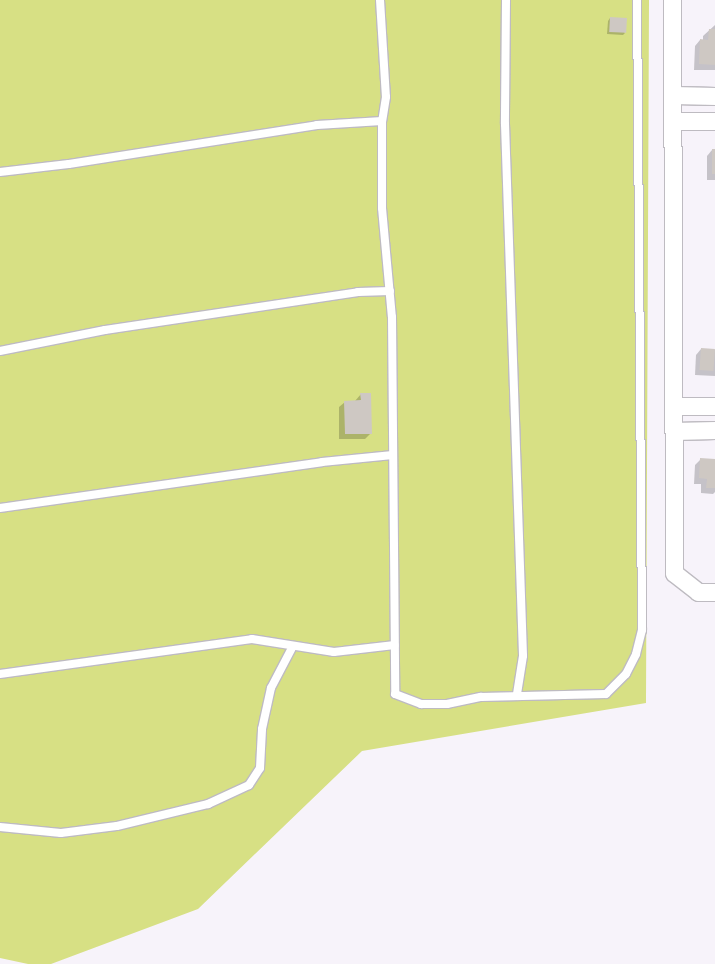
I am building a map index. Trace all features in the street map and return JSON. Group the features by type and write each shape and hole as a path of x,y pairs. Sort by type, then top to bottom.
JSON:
{"street":[{"path":"672,0 674,95 674,573 698,592 715,592"},
{"path":"674,95 715,96"},
{"path":"673,121 715,121"},
{"path":"675,406 715,406"},
{"path":"674,431 715,430"}],"lane":[{"path":"380,0 386,97 382,121 382,208 392,317 395,694 422,704 447,704 481,697 517,695 606,694 626,674 636,654 642,630 637,0"},
{"path":"506,0 506,132 523,656 517,695"},
{"path":"0,172 69,164 317,125 382,121"},
{"path":"0,351 105,330 358,292 390,291"},
{"path":"0,508 322,462 393,455"},
{"path":"0,674 252,639 334,652 395,645"},
{"path":"0,827 61,833 117,826 208,804 249,785 260,768 262,729 271,688 293,646"}],"green space":[{"path":"0,0 649,0 646,703 362,751 198,909 51,964 28,964 0,958"}],"building":[{"path":"610,17 627,18 626,33 609,32"},
{"path":"709,29 715,29 715,65 699,64 700,39 708,40"},
{"path":"712,149 715,149 715,174 712,174"},
{"path":"701,348 715,349 713,371 699,370"},
{"path":"360,393 371,393 372,434 345,434 344,401 361,400"},
{"path":"700,458 715,459 715,488 706,488 707,479 699,478"}]}
